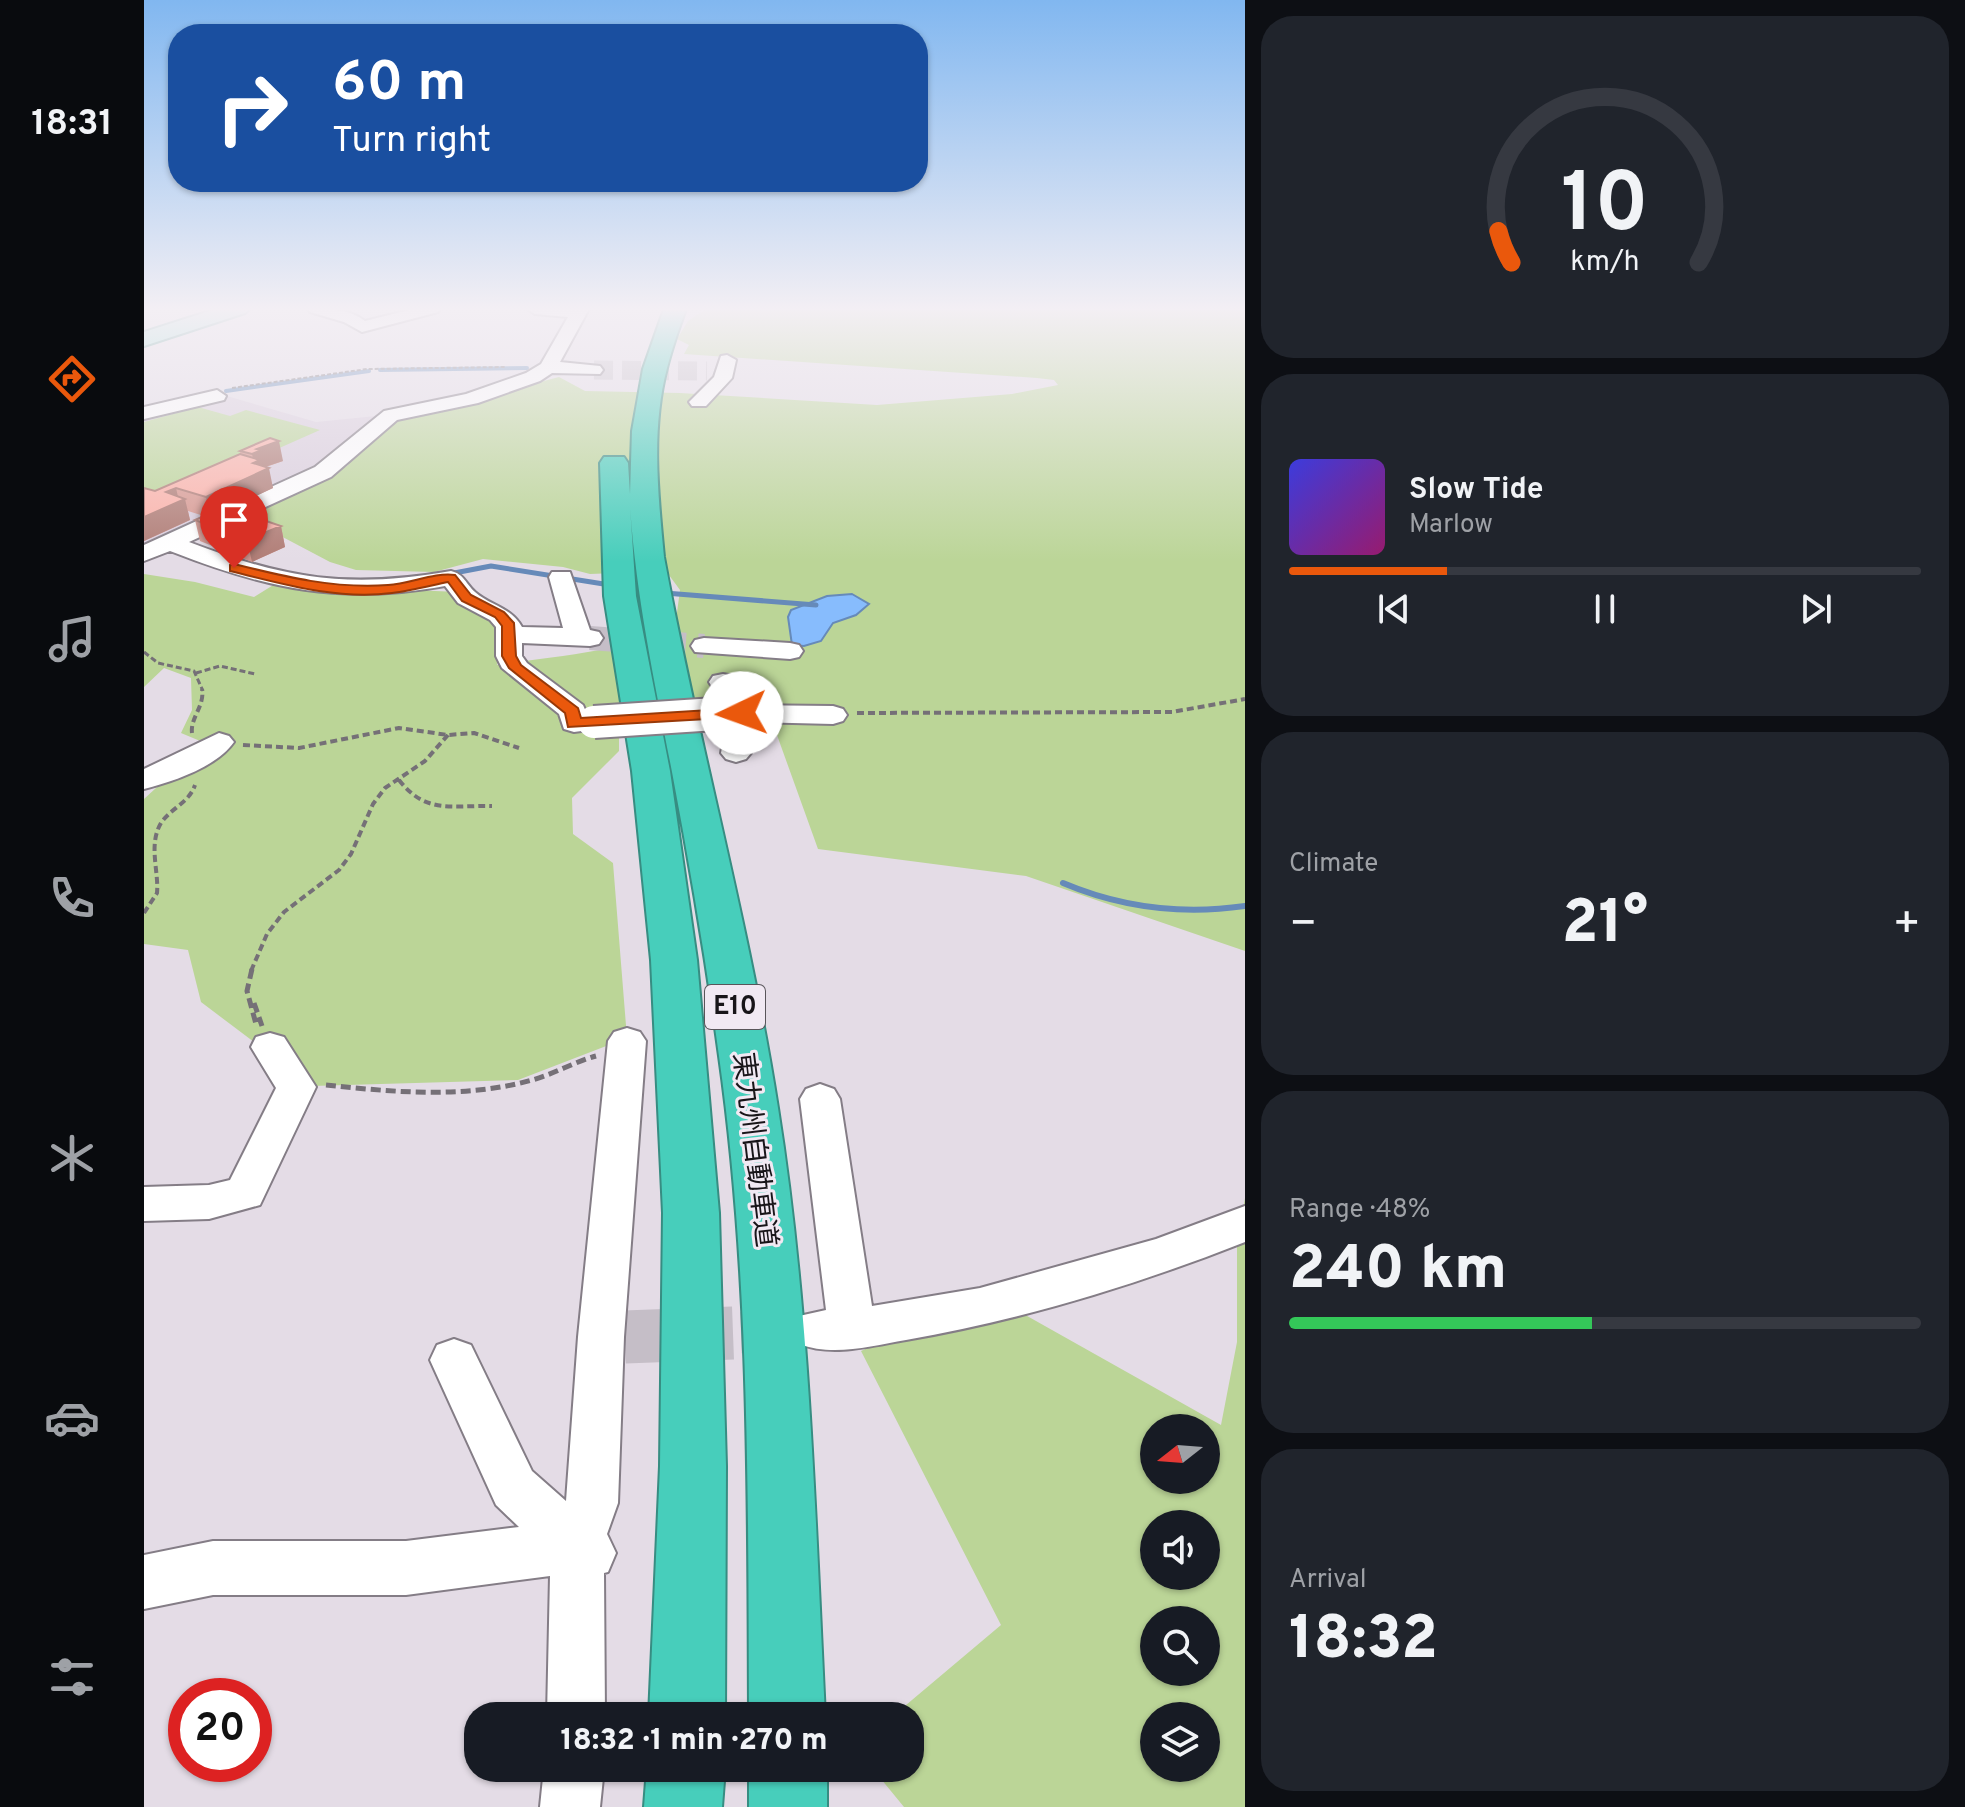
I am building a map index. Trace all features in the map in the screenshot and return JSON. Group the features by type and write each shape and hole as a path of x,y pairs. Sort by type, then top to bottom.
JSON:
{"highway":[{"name":"E10","path":"621,393 614,450 620,596 651,771 674,960 691,1213 693,1466 687,1702"},
{"name":"東九州自動車道","path":"649,393 643,451 645,514 655,594 727,948 764,1208 780,1475 787,1702"},
{"path":"683,1807 685,1782"},
{"path":"788,1782 788,1807"}],"street":[{"path":"144,554 323,472 378,422 391,415 487,393"},
{"path":"699,402 706,393"},
{"path":"144,413 217,396"},
{"path":"170,543 258,576 309,586 370,591 451,578 467,598 499,615 509,626 509,656 516,668 573,711 574,723 737,713 833,715"},
{"path":"509,636 585,637 561,577"},
{"path":"704,646 790,651"},
{"path":"723,682 737,713 736,753"},
{"path":"144,780 212,748"},
{"path":"144,1204 209,1202 245,1193 296,1087 270,1047"},
{"path":"577,1702 587,1551 613,1337 627,1047"},
{"path":"820,1099 834,1330 980,1308 1161,1256 1245,1224"},
{"path":"454,1360 514,1488 587,1551"},
{"path":"144,1582 213,1568 406,1568 587,1551"},
{"path":"570,1807 573,1782"}],"path":[{"path":"144,652 158,663 196,673 220,666 255,674"},
{"path":"196,673 205,692 204,702 191,727 193,734 212,748 299,748 399,728 448,735 474,733 519,748"},
{"path":"833,715 1172,712 1245,699"},
{"path":"270,1047 257,1025 247,991 256,956 284,912 339,870 351,854 373,804 385,788 425,761 448,735"},
{"path":"144,913 157,897 160,885 153,871 158,855 158,830 163,820 193,795 197,765 212,748"},
{"path":"399,780 409,795 433,806 492,806"},
{"path":"296,1087 314,1083 368,1089 493,1087 532,1080 627,1047"}],"shaded area":[{"path":"227,396 316,422 386,415 337,464 144,551 144,418"}],"green space":[{"path":"498,393 685,393 877,405 1012,394 1245,393 1245,951 1026,876 818,849 773,724 702,719 619,736 619,751 572,798 573,834 613,863 627,1038 518,1080 312,1086 201,1002 188,950 144,944 144,799 205,743 181,733 192,710 191,678 164,668 144,687 144,574 195,582 254,597 275,584 458,592 506,633 497,665 591,652 639,640 676,620 680,590 666,571 590,574 563,567 483,559 434,572 356,570 330,562 258,524 264,521 254,508 347,466 382,424"},
{"path":"198,407 230,416 246,410 320,430 160,501 144,496 144,422"},
{"path":"1245,1198 1245,1807 904,1807 883,1782 924,1782 924,1702 910,1702 1001,1625 861,1351 988,1294 1201,1414 1140,1414 1140,1494 1220,1494 1220,1424 1237,1342 1237,1247"}],"water":[{"path":"852,594 869,604 856,615 833,623 821,641 804,646 792,645 788,617 791,610 827,596"}],"building":[{"path":"270,438 279,441 252,454 240,451"},
{"path":"240,454 260,460 253,463 269,468 206,497 176,488 166,492 185,499 144,517 144,488 155,491"},
{"path":"225,507 281,526 247,540 195,520"}],"waterway":[{"path":"449,574 491,566 610,585"},
{"path":"665,593 816,605"},
{"path":"1063,883 1107,898 1152,907 1198,910 1245,906"}],"tunnel":[{"path":"590,638 704,646"},
{"path":"679,1335 788,1331"},
{"path":"679,1335 733,1333"},
{"path":"625,1337 679,1335"}],"route":[{"path":"234,568 309,586 348,590 410,587 451,578 467,598 499,615 509,626 509,656 516,668 573,711 574,723 742,713"}]}
